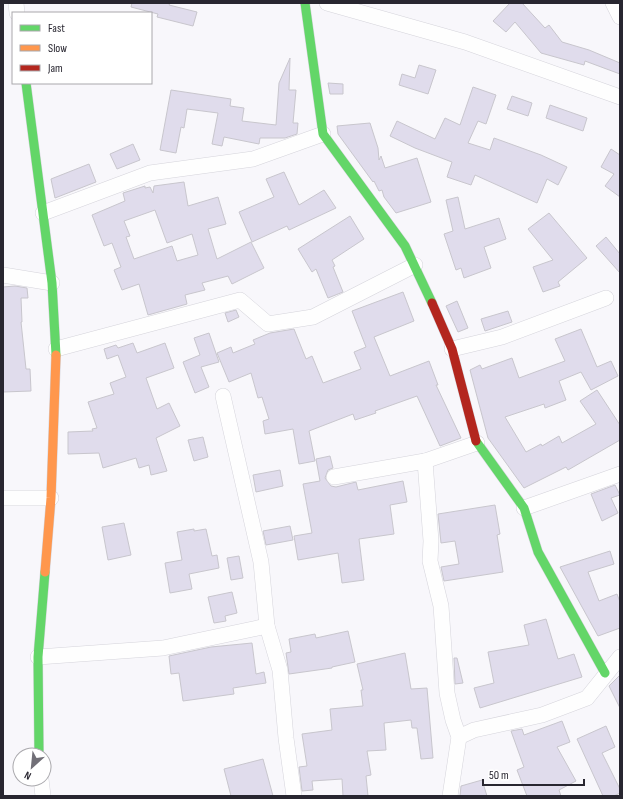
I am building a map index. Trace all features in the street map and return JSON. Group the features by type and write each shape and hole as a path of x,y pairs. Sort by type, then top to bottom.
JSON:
{"street":[{"path":"304,3 323,134 405,246 416,265 452,349 477,443 524,508 538,552 605,673"},
{"path":"327,3 465,42 620,97"},
{"path":"613,3 620,17"},
{"path":"26,84 52,283 56,349 51,498 38,657 39,747"},
{"path":"43,213 150,173 253,159 323,134"},
{"path":"56,349 240,300 268,324 313,317 416,265"},
{"path":"3,275 52,283"},
{"path":"452,349 502,337 606,298"},
{"path":"223,396 261,562 267,626 280,670 286,738 294,796"},
{"path":"334,477 425,461 477,443"},
{"path":"425,461 431,541 430,561 441,606 447,694 453,720 459,737 450,796"},
{"path":"524,508 620,474"},
{"path":"3,498 51,498"},
{"path":"38,657 163,648 267,626"},
{"path":"459,737 474,730 542,715 587,698 605,673 620,657"}],"building":[{"path":"132,3 170,3 169,5 197,12 193,26 157,17 158,14 131,7"},
{"path":"510,3 522,3 545,28 549,25 562,42 589,50 620,63 620,74 585,61 584,65 541,53 515,22 506,32 493,21"},
{"path":"290,58 289,90 296,90 293,123 298,123 297,134 285,138 260,138 259,144 224,137 222,146 212,144 218,113 187,109 184,128 181,127 176,153 160,150 171,90 231,99 230,106 244,108 242,121 276,125 279,83"},
{"path":"419,65 436,70 428,94 399,85 402,74 415,78"},
{"path":"328,83 343,84 343,94 330,94"},
{"path":"473,87 496,95 486,124 478,121 468,143 490,150 494,138 541,155 567,167 558,185 547,179 537,203 475,175 471,185 447,177 452,162 415,148 390,136 397,121 435,139 445,118 460,125"},
{"path":"512,96 532,103 528,116 507,109"},
{"path":"550,105 587,118 583,131 546,118"},
{"path":"370,123 378,148 379,160 381,156 385,168 417,158 431,202 396,213 384,197 382,190 379,191 374,181 373,182 338,134 337,126"},
{"path":"133,144 140,160 117,169 110,154"},
{"path":"611,149 620,155 620,197 605,186 614,174 601,167"},
{"path":"89,164 96,182 55,198 51,179"},
{"path":"284,172 299,205 324,190 336,208 289,230 287,226 252,242 239,212 274,197 266,179"},
{"path":"184,182 188,206 218,197 226,224 208,229 217,259 251,242 264,268 232,284 228,276 202,283 205,290 185,295 187,304 148,315 139,284 122,290 114,270 121,267 112,243 104,246 92,215 125,201 123,193 145,186 145,188 150,187 153,193 154,186","holes":["155,210 167,243 192,234 198,255 177,261 172,246 134,259 126,237 130,236 124,221"]},
{"path":"458,197 465,229 499,218 506,239 484,247 491,268 464,278 461,268 456,270 444,234 453,231 446,200"},
{"path":"549,213 587,258 558,282 560,286 543,292 533,267 553,260 528,229"},
{"path":"350,216 364,239 332,260 335,266 333,267 343,292 328,298 316,269 312,272 298,249"},
{"path":"606,237 620,254 620,273 596,246"},
{"path":"15,286 27,288 28,298 21,298 21,322 26,369 30,369 31,391 3,392 3,287"},
{"path":"403,292 414,321 374,337 390,376 429,361 438,385 436,385 461,438 440,446 417,396 355,420 353,414 309,431 315,461 299,464 293,429 265,434 263,421 269,419 262,397 258,398 251,373 229,382 217,353 231,347 233,353 255,344 253,340 270,333 294,329 306,359 312,356 323,383 361,369 354,352 366,347 352,311"},
{"path":"457,301 468,328 458,332 446,306"},
{"path":"236,310 239,317 228,322 225,313"},
{"path":"508,311 512,322 485,331 481,319"},
{"path":"581,329 597,367 611,361 618,376 591,390 581,372 559,381 566,400 545,408 544,404 505,417 526,452 541,444 542,446 559,436 562,443 596,424 580,401 597,390 620,425 620,440 568,470 566,467 524,488 488,438 470,370 480,365 482,369 512,358 519,378 565,361 555,339"},
{"path":"209,333 219,362 201,367 209,387 195,393 183,362 200,355 194,338"},
{"path":"133,343 137,353 165,343 174,368 146,378 157,409 169,403 180,426 156,438 167,471 151,475 149,465 139,468 136,458 103,468 99,453 68,454 68,432 93,431 92,429 97,428 88,402 114,394 110,383 126,377 118,355 107,359 104,349 116,345 118,348"},
{"path":"203,437 208,457 194,461 188,440"},
{"path":"330,456 333,468 328,470 325,478 331,486 336,487 356,482 358,490 403,481 407,502 390,505 394,534 359,539 364,580 342,583 338,553 298,560 294,536 312,533 303,484 320,481 316,459"},
{"path":"280,470 283,486 256,492 253,475"},
{"path":"615,485 620,495 611,498 618,513 602,521 591,494"},
{"path":"495,505 500,534 497,535 503,572 444,581 441,567 459,564 455,541 441,543 438,514"},
{"path":"124,523 131,555 108,560 102,527"},
{"path":"290,526 293,540 266,545 263,531"},
{"path":"194,529 194,531 206,529 212,556 217,555 219,568 189,574 192,589 170,593 165,563 182,560 177,532"},
{"path":"610,551 614,564 588,572 599,601 617,594 620,602 620,628 598,636 560,567"},
{"path":"239,556 243,578 231,580 227,558"},
{"path":"232,592 237,613 225,616 226,621 214,623 208,597"},
{"path":"546,619 558,659 574,654 582,677 480,708 474,688 494,683 488,652 529,645 524,625"},
{"path":"348,631 355,662 332,668 289,674 286,653 291,652 289,639 315,634 316,638"},
{"path":"252,643 256,674 264,672 266,683 233,688 234,694 183,701 179,673 171,674 169,656 211,647"},
{"path":"405,653 411,689 427,688 433,758 421,759 417,728 412,728 411,720 384,723 386,750 367,751 371,775 366,776 368,796 343,796 342,779 312,781 313,790 302,791 299,767 307,766 302,734 332,730 330,709 363,706 361,690 363,690 357,664"},
{"path":"454,658 457,658 463,683 455,684"},
{"path":"620,675 620,708 609,686"},
{"path":"562,721 570,742 557,747 576,781 559,790 561,796 527,796 517,770 524,767 511,731 522,729 524,735"},
{"path":"606,726 615,747 602,753 620,789 620,793 614,796 603,796 577,739"},
{"path":"263,759 273,796 231,796 224,769"},
{"path":"482,780 487,796 460,796 461,786"}],"traffic: fast":[{"path":"305,3 323,134 405,246 432,303"},
{"path":"26,84 52,283 56,355"},
{"path":"476,441 524,508 538,552 605,673"},
{"path":"39,747 38,657 45,572"}],"traffic: slow":[{"path":"45,572 51,498 56,355"}],"traffic: jam":[{"path":"432,303 452,349 476,441"}]}
